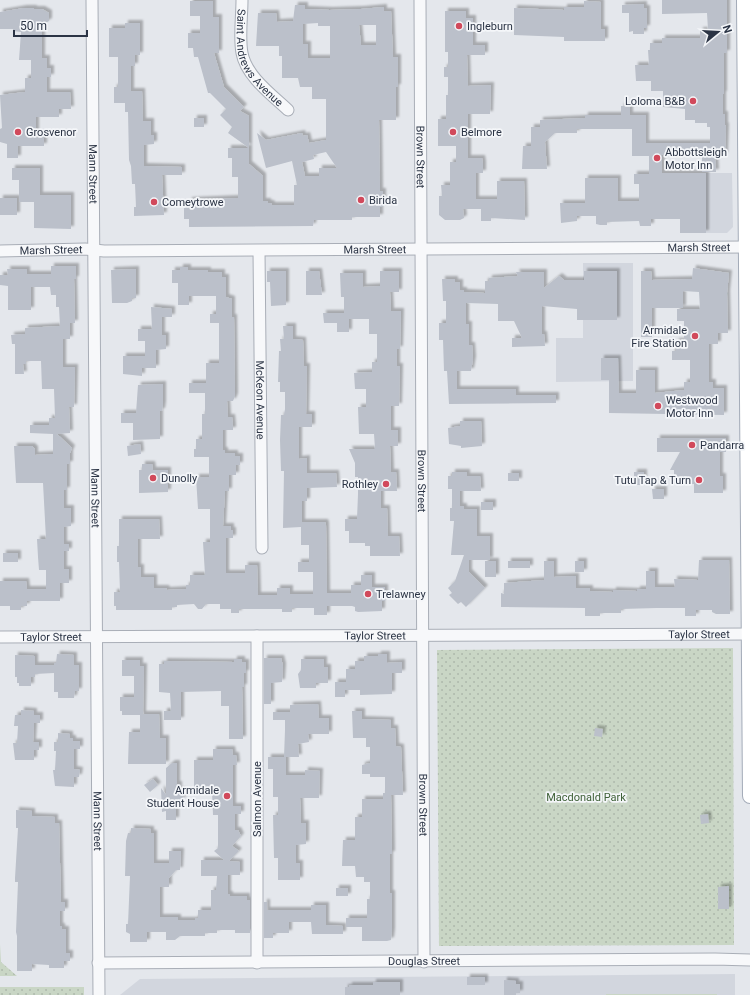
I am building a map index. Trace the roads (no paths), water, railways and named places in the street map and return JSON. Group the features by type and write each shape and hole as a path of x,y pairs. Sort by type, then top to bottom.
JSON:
{"main road":[{"path":"744,0 748,247 750,796"}],"street":[{"name":"Mann Street","path":"92,0 98,636 99,995"},
{"name":"Saint Andrews Avenue","path":"242,0 242,52 246,66 288,110"},
{"name":"Brown Street","path":"420,0 424,962"},
{"name":"Marsh Street","path":"0,251 260,251 748,247"},
{"name":"McKeon Avenue","path":"260,251 262,548"},
{"name":"Taylor Street","path":"0,637 749,634"},
{"name":"Salmon Avenue","path":"257,636 257,962"},
{"name":"Douglas Street","path":"98,963 750,960"}],"place":[{"name":"Ingleburn","path":"459,26"},
{"name":"Loloma B&B","path":"693,101"},
{"name":"Grosvenor","path":"18,132"},
{"name":"Belmore","path":"453,132"},
{"name":"Abbottsleigh Motor Inn","path":"657,158"},
{"name":"Birida","path":"361,200"},
{"name":"Comeytrowe","path":"154,202"},
{"name":"Armidale Fire Station","path":"695,336"},
{"name":"Westwood Motor Inn","path":"658,406"},
{"name":"Pandarra","path":"692,445"},
{"name":"Dunolly","path":"153,478"},
{"name":"Tutu Tap & Turn","path":"699,480"},
{"name":"Rothley","path":"386,484"},
{"name":"Trelawney","path":"368,594"},
{"name":"Armidale Student House","path":"227,796"}],"park label":[{"name":"Macdonald Park","path":"586,797"}]}
